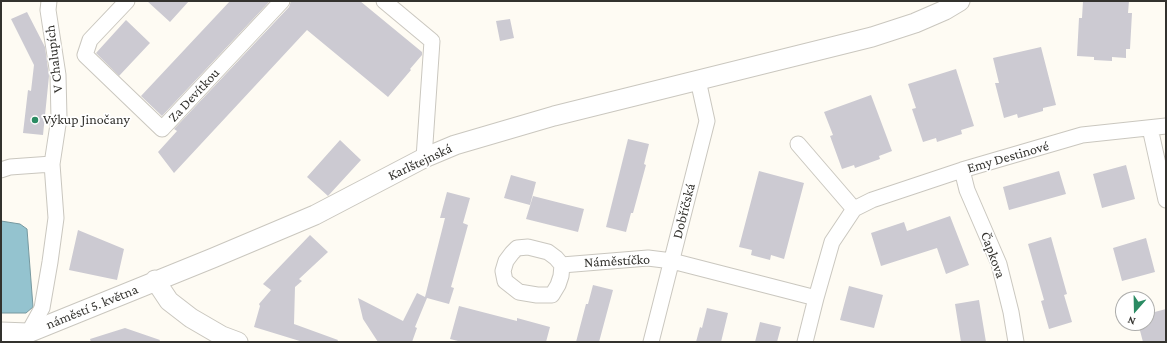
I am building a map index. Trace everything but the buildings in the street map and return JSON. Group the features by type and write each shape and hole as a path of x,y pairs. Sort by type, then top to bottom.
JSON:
{"street":[{"name":"V Chalupích","path":"48,1 59,90 59,118 52,164"},
{"name":"Za Devítkou","path":"127,1 90,40 85,55 162,129 282,1"},
{"path":"384,1 432,41 424,158"},
{"name":"Karlštejnská","path":"155,280 316,215 424,158 455,145 554,116 872,37 915,23 960,1"},
{"name":"Dobříčská","path":"651,342 707,121 698,80"},
{"name":"Emy Destinové","path":"805,342 832,242 854,209 872,200 962,170 1082,135 1166,126"},
{"path":"1150,128 1166,200"},
{"path":"798,144 854,209"},
{"path":"1,170 10,167 52,164"},
{"name":"náměstí 5. května","path":"26,338 42,308 51,254 56,218 52,164"},
{"name":"Čapkova","path":"962,170 967,190 999,264 1011,312 1016,342"},
{"name":"Náměstíčko","path":"562,265 648,258 672,261"},
{"path":"672,261 816,298"},
{"path":"155,280 169,301 191,318 222,336 238,342"},
{"name":"náměstí 5. května","path":"1,332 26,338 155,280"}],"water":[{"path":"1,221 20,224 27,229 33,307 26,313 1,313"}],"place":[{"name":"Výkup Jinočany","path":"35,120"}]}
